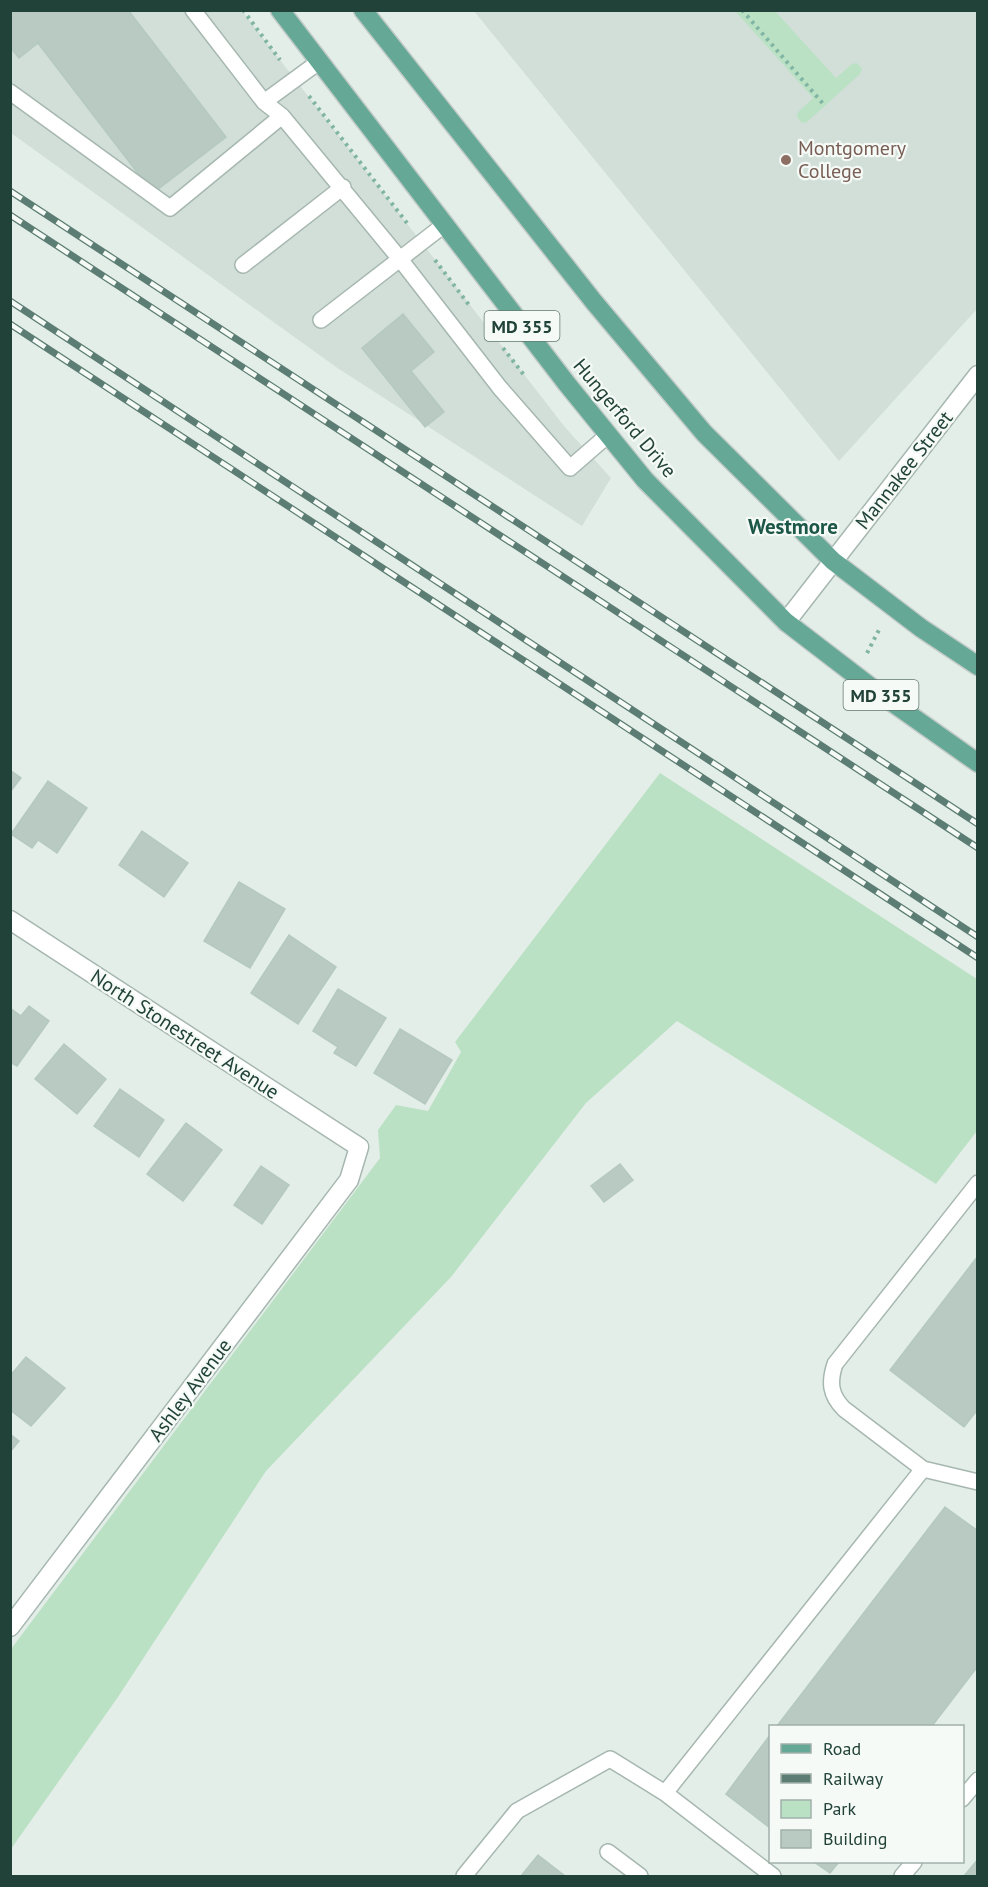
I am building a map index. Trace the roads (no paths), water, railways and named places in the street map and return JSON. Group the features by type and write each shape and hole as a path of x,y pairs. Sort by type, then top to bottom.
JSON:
{"main road":[{"name":"Hungerford Drive","path":"280,10 444,225 645,480 786,622 876,691 978,764"},
{"path":"363,10 652,372 704,433 833,561 921,628 978,666"}],"street":[{"name":"Mannakee Street","path":"786,622 978,375"},
{"name":"North Stonestreet Avenue","path":"10,920 359,1147"},
{"name":"Ashley Avenue","path":"10,1627 350,1180 359,1147"}],"lane":[{"path":"193,10 264,102 282,116 343,187 500,388 570,468 608,435"},
{"path":"264,102 320,61"},
{"path":"10,92 170,208 282,116"},
{"path":"243,265 343,187"},
{"path":"321,320 444,225"},
{"path":"978,1183 835,1364 830,1379 833,1399 843,1409 923,1469 978,1482"},
{"path":"665,1793 923,1469"},
{"path":"464,1876 517,1811 610,1759 665,1793 763,1873"},
{"path":"964,1798 978,1780"},
{"path":"608,1852 640,1876"},
{"path":"902,1876 913,1863"}],"railway":[{"path":"10,191 978,824"},
{"path":"10,215 978,848"},
{"path":"10,301 978,937"},
{"path":"10,324 978,958"}],"place":[{"name":"Montgomery College","path":"786,160"}],"district":[{"name":"Westmore","path":"793,526"}]}
